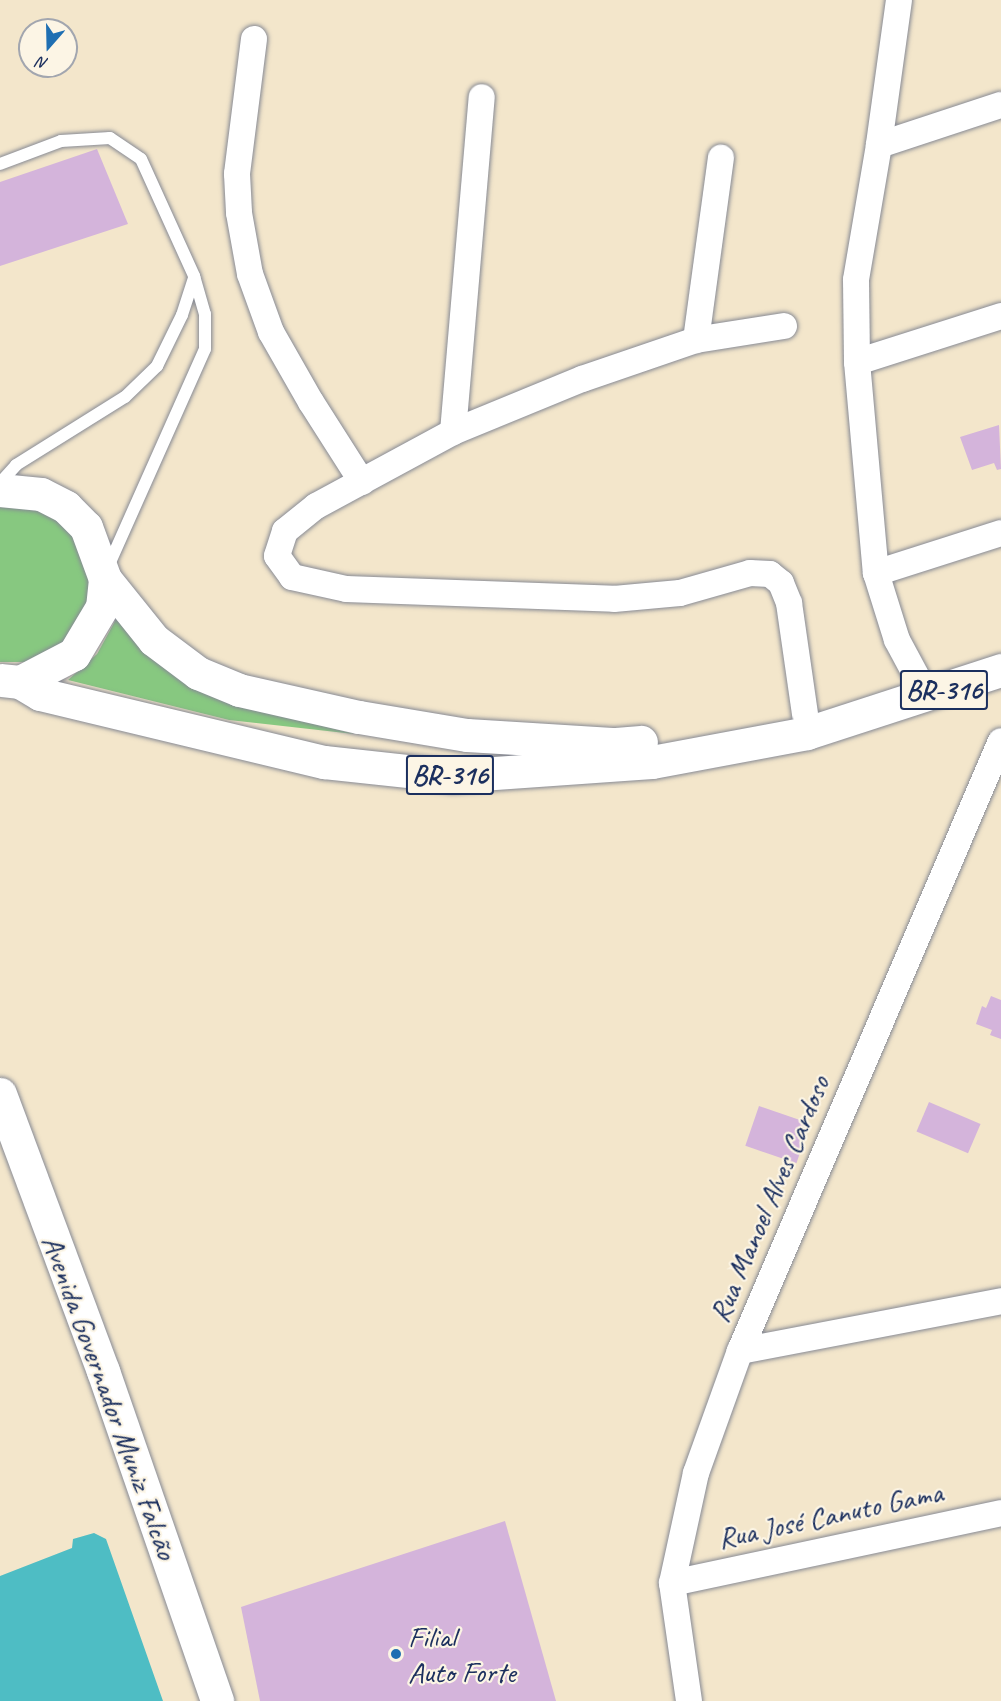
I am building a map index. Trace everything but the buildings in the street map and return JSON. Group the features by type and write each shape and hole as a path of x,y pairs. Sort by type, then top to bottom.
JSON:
{"main road":[{"name":"BR-316","path":"0,490 42,494 66,507 86,527 104,574 154,640 198,673 239,690 359,717 467,735 616,744 683,739 805,714 886,709"},
{"name":"BR-316","path":"7,686 74,654 102,607 104,574"},
{"name":"BR-316","path":"7,686 324,762 452,776 652,762 807,733 927,696 1001,670"},
{"name":"Avenida Governador Muniz Falcão","path":"0,1094 104,1371 217,1701"}],"street":[{"path":"902,6 856,280 858,362 876,573 897,640 927,696"},
{"path":"254,39 237,174 239,213 250,274 271,332 311,402 362,482"},
{"path":"453,432 482,97"},
{"path":"879,145 1001,105"},
{"path":"696,340 721,158"},
{"path":"858,362 1001,316"},
{"path":"784,326 696,340 582,379 453,432 316,506 285,531 277,556 292,577 346,589 614,599 680,592 750,573 770,574 781,583 789,603 805,714"},
{"path":"876,573 1001,533"},
{"name":"Rua Manoel Alves Cardoso","path":"689,1701 672,1582 696,1473 740,1351 1001,741"},
{"path":"740,1351 1001,1301"},
{"name":"Rua José Canuto Gama","path":"672,1582 1001,1513"}],"lane":[{"path":"0,164 61,141 110,138 141,159 194,276 205,314 205,349 104,574"},
{"path":"0,483 16,465 124,397 157,366 182,315 194,276"}],"green space":[{"path":"0,504 32,505 56,516 76,535 92,586 86,613 72,636 51,653 25,662 0,662"},
{"path":"120,612 213,696 354,734 229,720 68,680 97,654"}],"water":[{"path":"94,1533 106,1539 163,1701 0,1701 0,1576 72,1548 73,1539"}],"place":[{"name":"Filial Auto Forte","path":"396,1654"}]}
